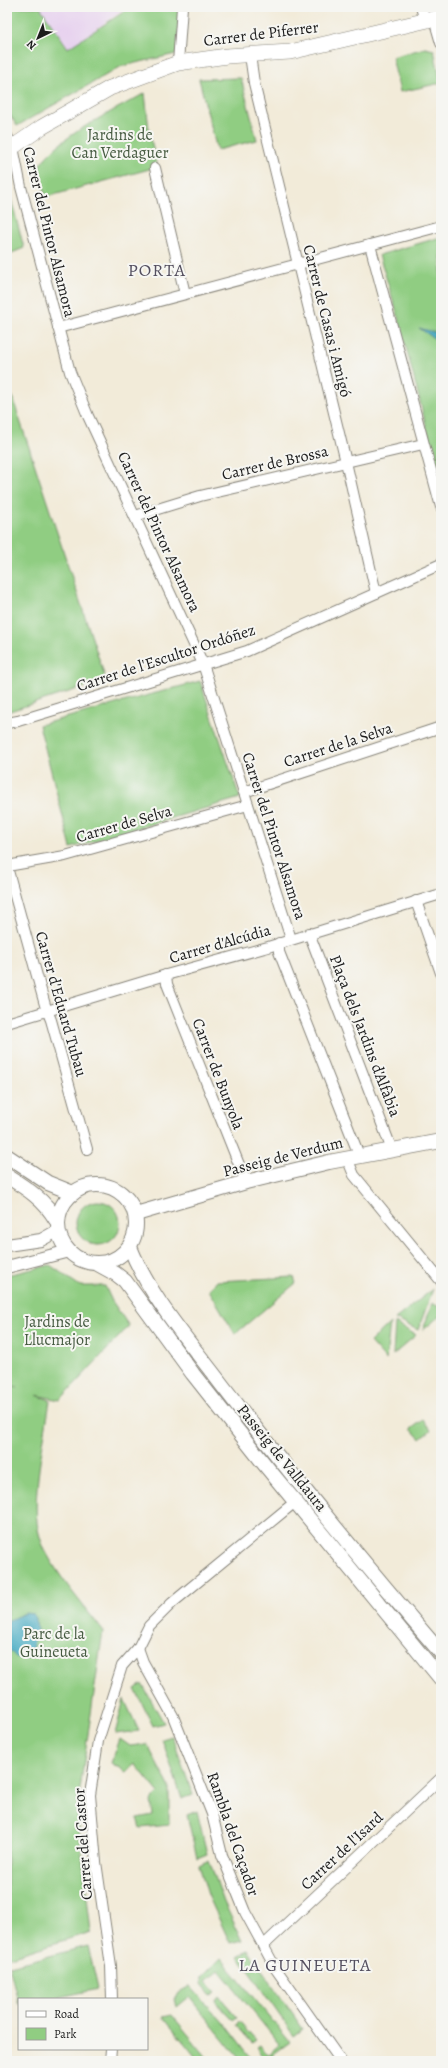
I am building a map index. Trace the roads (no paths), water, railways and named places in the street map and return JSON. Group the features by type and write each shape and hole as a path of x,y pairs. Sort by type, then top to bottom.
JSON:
{"main road":[{"name":"Carrer de Piferrer","path":"9,144 110,88 178,63 290,52 430,16"},
{"name":"Passeig de Verdum","path":"136,1214 246,1182 353,1157 441,1141"},
{"path":"7,1156 48,1183 73,1193"},
{"path":"7,1176 41,1200 50,1210 57,1226 69,1251 80,1259 96,1263 107,1263 120,1256 130,1247 136,1231 136,1214 132,1205 123,1194 113,1188 95,1184 81,1188 73,1193 62,1206 57,1226"},
{"name":"Passeig de Valldaura","path":"130,1247 150,1287 238,1405 307,1491 439,1648"},
{"name":"Passeig de Valldaura","path":"96,1263 116,1274 125,1282 198,1380 295,1502 441,1679"},
{"path":"295,1502 307,1491"},
{"path":"423,1658 439,1648"}],"street":[{"path":"178,63 182,7"},
{"path":"430,16 441,43"},
{"name":"Carrer de Casas i Amigó","path":"250,55 254,83 296,264 346,462 376,593"},
{"name":"Carrer del Pintor Alsamora","path":"9,144 70,372 88,416 203,664 291,939"},
{"path":"155,168 185,294"},
{"path":"58,328 441,226"},
{"path":"370,245 441,507"},
{"name":"Carrer de Brossa","path":"135,516 200,496 423,444"},
{"name":"Carrer de l'Escultor Ordóñez","path":"7,723 18,722 247,651 441,564"},
{"name":"Carrer de la Selva","path":"244,792 441,727"},
{"name":"Carrer de Selva","path":"7,866 65,856 248,805"},
{"name":"Carrer d'Eduard Tubau","path":"7,866 87,1149"},
{"name":"Carrer d'Alcúdia","path":"7,1023 441,894"},
{"path":"416,901 441,973"},
{"name":"Plaça dels Jardins d'Alfàbia","path":"309,933 392,1150"},
{"path":"279,943 280,952 353,1157 354,1175 441,1281"},
{"name":"Carrer de Bunyola","path":"166,975 167,984 246,1182"},
{"path":"7,1246 41,1240 57,1226"},
{"path":"7,1267 69,1251"},
{"name":"Carrer del Castor","path":"112,1998 111,1966 96,1869 90,1795 98,1741 120,1670 138,1648 150,1626 172,1602 295,1502"},
{"name":"Rambla del Caçador","path":"138,1648 143,1662 173,1716 212,1814 222,1855 245,1912 276,1969 341,2061"},
{"name":"Carrer de l'Isard","path":"263,1946 441,1778"},
{"path":"110,2061 111,2050"}],"water":[{"path":"419,328 441,334 441,343"},
{"path":"25,1613 33,1614 36,1618 37,1632 29,1658 18,1659 7,1648 7,1621"}],"district":[{"name":"PORTA","path":"157,270"},
{"name":"LA GUINEUETA","path":"305,1965"}],"park label":[{"name":"Jardins de Can Verdaguer","path":"120,144"},
{"name":"Jardins de Llucmajor","path":"57,1331"},
{"name":"Parc de la Guineueta","path":"54,1643"}]}
